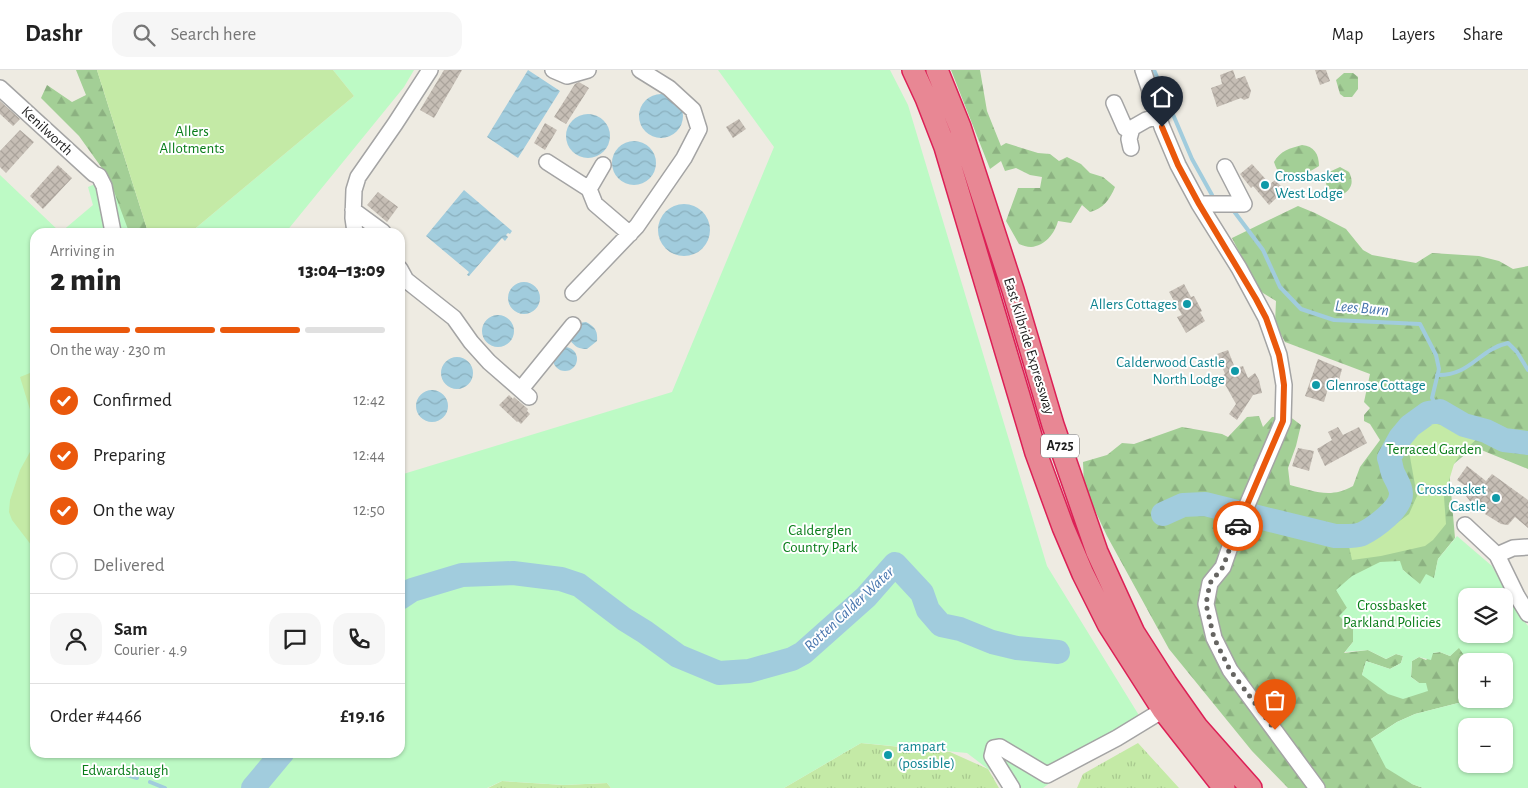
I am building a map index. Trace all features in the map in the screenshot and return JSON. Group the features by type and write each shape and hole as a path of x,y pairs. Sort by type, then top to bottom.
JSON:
{"highway":[{"name":"East Kilbride Expressway","path":"912,70 926,98 945,147 1036,453 1063,527 1083,574 1108,624 1163,710 1224,788"},
{"name":"East Kilbride Expressway","path":"937,70 963,136 1013,290 1056,434 1097,552 1134,633 1166,683 1197,727 1251,788"}],"street":[{"path":"355,228 354,190 358,177 430,70"},
{"path":"553,70 567,76 588,70"},
{"path":"573,293 637,226 684,158 699,128 693,110 669,88 640,70"},
{"path":"1143,70 1158,116 1178,165 1199,204 1239,268 1266,318 1279,355 1284,385 1283,421 1233,538 1223,567 1210,583 1206,604 1214,638 1230,670 1317,788"},
{"name":"Kenilworth","path":"0,88 94,174 99,176 104,186 112,228"},
{"path":"1114,103 1125,128 1132,128 1158,116"},
{"path":"1131,148 1128,139 1132,128"},
{"path":"547,162 589,189 595,204 630,234"},
{"path":"589,189 603,165"},
{"path":"1199,204 1244,204 1225,166"},
{"path":"353,210 378,228"},
{"path":"405,278 454,318 471,342 489,362 525,393 573,325"},
{"path":"1465,525 1498,556 1517,596 1528,614"},
{"path":"1498,556 1512,548 1528,547"},
{"path":"1012,788 992,756 994,748 1000,747 1047,775 1117,738 1163,710"}],"green space":[{"path":"76,70 97,70 147,228 119,228 109,178 79,136 41,98 47,85 72,102 86,95"},
{"name":"Allers Allotments","path":"97,70 333,70 354,96 196,228 147,228"},
{"path":"333,70 414,70 404,87 289,228 196,228 354,96"},
{"name":"Calderglen Country Park","path":"718,70 890,70 908,105 1047,566 1140,717 1043,788 1013,788 967,753 861,743 784,788 611,788 607,783 564,785 502,781 487,788 0,788 0,175 56,228 30,228 30,758 405,758 405,473 672,392 774,147"},
{"path":"951,70 980,70 987,111 1001,146 1006,143 1038,153 1050,154 1059,161 1067,157 1081,164 1090,173 1103,177 1115,187 1106,203 1099,209 1090,212 1082,205 1071,223 1058,221 1052,234 1041,244 1031,247 1019,244 1006,221 1018,188 1040,188 1042,177 1030,175 1016,168 1005,171 1001,161 990,169"},
{"path":"1344,73 1353,73 1358,77 1358,89 1352,97 1344,97 1340,94 1336,80"},
{"path":"1302,145 1310,147 1315,151 1319,166 1294,178 1282,175 1274,162 1276,158 1286,150"},
{"path":"1340,167 1349,172 1351,179 1350,188 1342,195 1327,188 1325,178 1327,173"},
{"path":"109,178 128,228 66,228 93,205 88,187"},
{"path":"1298,206 1346,229 1363,250 1372,255 1416,263 1432,253 1479,256 1499,261 1513,269 1528,266 1528,469 1474,447 1449,468 1455,538 1438,559 1434,579 1420,585 1403,570 1347,608 1340,616 1353,629 1353,642 1344,653 1368,650 1386,659 1396,654 1403,656 1401,663 1390,669 1366,661 1362,675 1419,683 1411,677 1412,661 1419,657 1426,660 1433,653 1440,652 1450,656 1459,647 1463,653 1458,653 1458,703 1415,714 1397,722 1371,739 1412,784 1423,788 1288,788 1252,751 1169,649 1107,536 1084,487 1083,462 1107,455 1122,443 1134,444 1182,427 1222,434 1228,437 1247,417 1259,416 1263,427 1272,417 1289,416 1301,425 1288,468 1290,485 1322,493 1337,492 1353,486 1360,467 1380,440 1370,424 1364,421 1364,415 1370,408 1364,402 1370,374 1285,342 1275,323 1276,301 1258,290 1232,238"},
{"path":"30,373 30,410 20,377"},
{"name":"Terraced Garden","path":"1431,423 1449,426 1477,439 1462,452 1454,464 1444,497 1446,524 1433,540 1425,546 1381,556 1352,560 1348,542 1365,541 1378,537 1409,514 1417,496 1408,446 1417,430"},
{"path":"30,452 30,543 12,520 9,512 10,500 20,470"},
{"name":"Crossbasket Parkland Policies","path":"1457,536 1492,566 1504,588 1458,588 1458,643 1513,643 1513,604 1528,626 1528,788 1423,788 1412,784 1386,768 1371,739 1397,722 1415,714 1458,703 1458,708 1513,708 1513,653 1462,653 1459,648 1450,656 1440,652 1433,653 1431,660 1419,657 1412,661 1411,677 1419,683 1426,683 1428,691 1403,699 1388,694 1362,675 1366,661 1390,669 1401,663 1403,656 1396,654 1386,659 1368,650 1345,652 1353,642 1353,629 1339,616 1347,608 1336,590 1352,576 1380,562 1400,561 1403,570 1420,584 1426,574 1434,578 1438,559"},
{"path":"861,743 950,752 988,769 999,788 784,788"},
{"path":"1138,743 1179,788 1077,788 1083,774"},
{"path":"502,781 564,785 607,783 611,788 488,788"}],"water":[{"path":"528,70 560,91 518,158 487,137"},
{"path":"665,94 677,100 682,107 682,125 677,132 670,137 657,138 649,135 642,128 639,112 642,104 649,97"},
{"path":"592,114 604,120 609,127 609,145 604,152 597,157 584,158 576,155 569,148 566,132 569,124 576,117"},
{"path":"638,141 650,147 655,154 655,172 650,179 643,184 630,185 622,182 615,175 612,159 615,151 622,144"},
{"path":"464,190 512,231 506,235 508,237 505,241 502,238 469,276 467,275 469,272 426,236"},
{"path":"679,204 689,204 703,211 710,225 710,235 703,249 689,256 679,256 669,252 662,245 658,235 658,225 662,215 669,208"},
{"path":"524,282 536,286 540,298 536,310 524,314 512,310 508,298 512,286"},
{"path":"498,315 510,319 514,331 510,343 498,347 486,343 482,331 486,319"},
{"path":"586,322 595,330 597,341 587,349 582,349 570,340 579,323"},
{"path":"565,347 570,348 576,354 576,364 570,370 565,371 560,370 554,364 553,359 554,354 560,348"},
{"path":"457,357 469,361 473,373 469,385 457,389 445,385 441,373 445,361"},
{"path":"432,390 444,394 448,406 444,418 432,422 420,418 416,406 420,394"}],"building":[{"path":"444,70 462,70 434,118 420,110"},
{"path":"1233,70 1236,79 1245,76 1251,91 1249,98 1244,100 1241,98 1217,107 1211,88 1222,84 1220,75"},
{"path":"1315,70 1326,70 1330,81 1320,85"},
{"path":"579,82 589,88 566,124 554,117 575,84"},
{"path":"0,101 20,119 13,126 0,114"},
{"path":"739,119 746,129 733,138 726,127"},
{"path":"545,123 557,130 545,150 534,143"},
{"path":"20,130 34,142 6,173 0,167 0,151"},
{"name":"Crossbasket West Lodge","path":"1252,164 1270,184 1275,180 1285,190 1269,205 1253,186 1251,188 1240,174"},
{"path":"58,165 72,178 43,209 30,196"},
{"path":"378,192 398,207 387,222 367,205"},
{"name":"Allers Cottages","path":"1184,284 1191,297 1194,296 1205,321 1186,333 1177,317 1182,315 1169,292"},
{"path":"1228,350 1235,368 1243,366 1248,378 1255,373 1262,393 1253,395 1237,420 1229,414 1236,404 1222,379 1222,376 1225,374 1217,354"},
{"name":"Glenrose Cottage","path":"1318,359 1342,369 1339,380 1331,378 1324,402 1305,396"},
{"path":"509,395 528,409 527,411 530,414 521,424 499,405"},
{"path":"1338,427 1343,435 1359,427 1367,443 1325,466 1317,449 1332,440 1328,432"},
{"path":"1298,448 1314,451 1309,471 1292,466"},
{"name":"Crossbasket Castle","path":"1467,466 1486,481 1492,474 1528,500 1528,528 1515,517 1508,525 1501,524 1485,514 1489,509 1473,505 1466,496 1470,489 1457,480"}],"waterway":[{"name":"Lees Burn","path":"1154,70 1192,159 1212,195"},
{"name":"Lees Burn","path":"1233,210 1263,250 1280,287 1301,309 1334,320 1420,324 1436,355 1439,369 1432,398 1440,411"},
{"path":"1437,375 1449,374 1467,367 1489,351 1508,343 1517,352 1528,370"},
{"name":"Rotten Calder Water","path":"1163,514 1183,505 1205,504 1335,536 1359,535 1380,523 1397,506 1401,491 1389,458 1400,438 1410,426 1428,413 1440,411 1464,425 1486,431 1504,440 1528,443"},
{"name":"Rotten Calder Water","path":"405,595 412,590 462,575 513,573 561,579 579,585 678,656 719,673 749,671 792,659 803,653 866,597 895,564 922,593 928,610 941,625 960,629 992,642 1017,648 1058,652"},
{"name":"Rotten Calder Water","path":"253,788 278,758"},
{"path":"105,768 137,778"},
{"path":"150,782 165,788"}],"way so far":[{"path":"1238,526 1223,567 1210,583 1206,604 1214,638 1230,670 1275,730"}],"place":[{"name":"Crossbasket West Lodge","path":"1265,185"},
{"name":"Allers Cottages","path":"1187,304"},
{"name":"Calderwood Castle North Lodge","path":"1235,371"},
{"name":"Glenrose Cottage","path":"1316,385"},
{"name":"Crossbasket Castle","path":"1496,498"},
{"name":"rampart (possible)","path":"888,755"}],"route":[{"path":"1162,127 1178,165 1199,204 1239,268 1266,318 1279,355 1284,385 1283,421 1238,526"}],"park label":[{"name":"Edwardshaugh","path":"125,770"}]}
